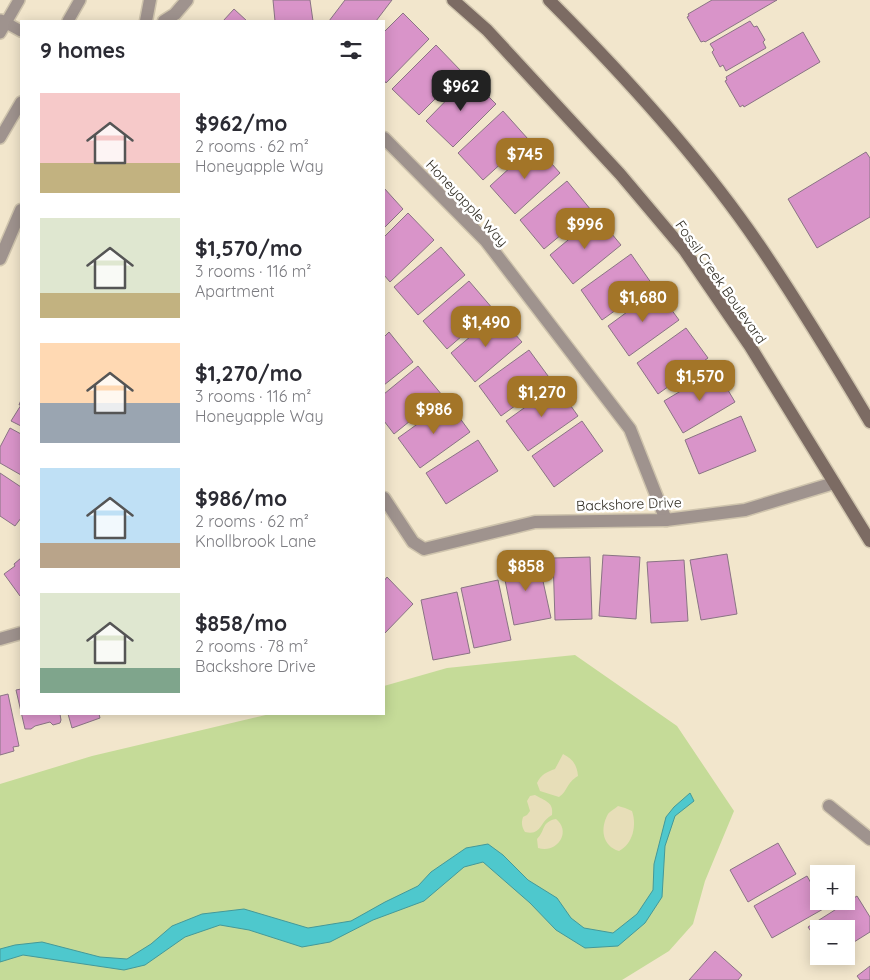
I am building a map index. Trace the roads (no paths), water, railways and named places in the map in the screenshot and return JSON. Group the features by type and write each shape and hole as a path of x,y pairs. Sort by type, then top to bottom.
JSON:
{"main road":[{"name":"Fossil Creek Boulevard","path":"453,0 487,30 620,174 685,251 750,346 870,541"},
{"path":"549,0 592,44 683,146 748,229 870,422"}],"street":[{"path":"146,20 150,0"},
{"path":"166,20 175,14 186,0"},
{"name":"Honeyapple Way","path":"385,139 486,240 630,429 666,520"},
{"path":"0,259 20,212"},
{"name":"Backshore Drive","path":"385,500 413,542 424,549 535,522 666,520 745,510 834,483"},
{"path":"0,639 20,633"},
{"path":"829,806 870,839"}],"lane":[{"path":"0,33 3,21 19,0"},
{"path":"69,20 80,0"},
{"path":"3,21 20,30"},
{"path":"0,138 20,104"}],"water":[{"path":"690,793 694,801 675,816 665,846 662,897 645,923 618,946 585,948 556,930 530,903 483,862 464,867 424,901 373,920 330,942 302,947 249,930 220,925 185,937 145,965 124,970 23,955 0,962 0,949 42,942 100,957 127,959 151,944 172,926 202,914 244,909 308,928 351,921 418,886 431,872 466,848 488,844 503,855 528,880 557,898 571,918 584,928 613,933 637,914 653,890 654,864 666,817"}]}
